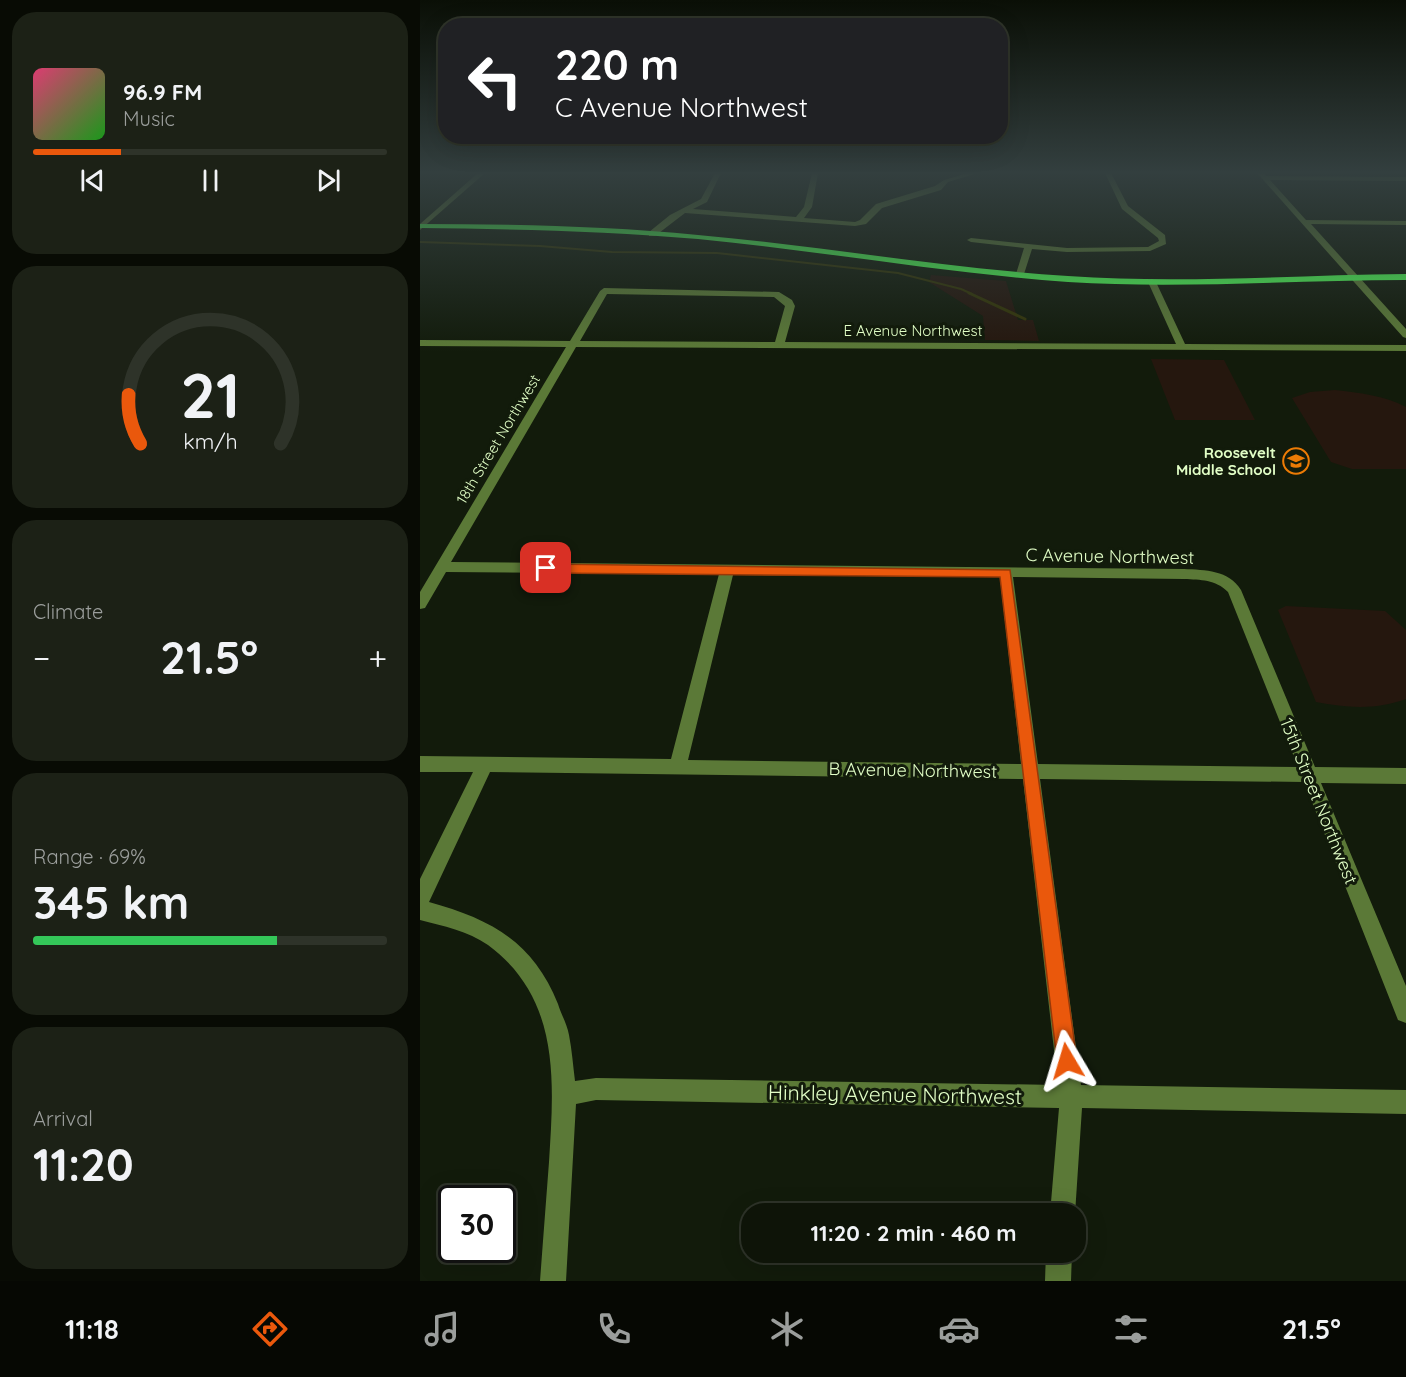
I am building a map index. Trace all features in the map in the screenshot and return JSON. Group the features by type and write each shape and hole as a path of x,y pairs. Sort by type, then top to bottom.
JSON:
{"main road":[{"path":"632,233 698,237 1020,274 1103,281 1406,278"}],"street":[{"path":"971,240 1067,250 1136,250 1150,249 1163,242 1162,237 1157,233"},
{"path":"1315,233 1406,335"},
{"path":"1020,274 1029,246"},
{"path":"1152,282 1182,347"},
{"name":"18th Street Northwest","path":"420,604 604,291 776,294 789,302 790,306 779,344"},
{"name":"E Avenue Northwest","path":"420,343 1406,348"},
{"name":"C Avenue Northwest","path":"441,567 1211,575 1225,580 1234,590"},
{"path":"678,767 727,570"},
{"path":"1006,573 1071,1096 1063,1203"},
{"name":"15th Street Northwest","path":"1234,590 1406,1012"},
{"name":"B Avenue Northwest","path":"420,765 1406,776"},
{"path":"420,900 485,765"},
{"path":"420,910 462,921 494,937 520,960 541,989 558,1033 565,1094 553,1281"},
{"name":"Hinkley Avenue Northwest","path":"565,1094 596,1089 1406,1102"},
{"path":"1058,1281 1059,1263"}],"shaded area":[{"path":"931,275 1006,281 1018,320 1033,320 1039,341 985,340 983,316 929,282"},
{"path":"1151,359 1224,360 1255,420 1175,420"},
{"path":"1335,390 1380,397 1406,407 1406,469 1352,469 1331,462 1292,398 1310,392"},
{"path":"1286,606 1385,611 1406,630 1406,699 1384,705 1361,707 1316,702 1278,610"}],"waterway":[{"path":"420,242 540,246 612,252 717,253 898,273 961,289 972,294"},
{"path":"969,293 1025,319"}],"place":[{"name":"Roosevelt Middle School","path":"1296,461"}],"route":[{"path":"546,568 1006,573 1067,1061"}]}
